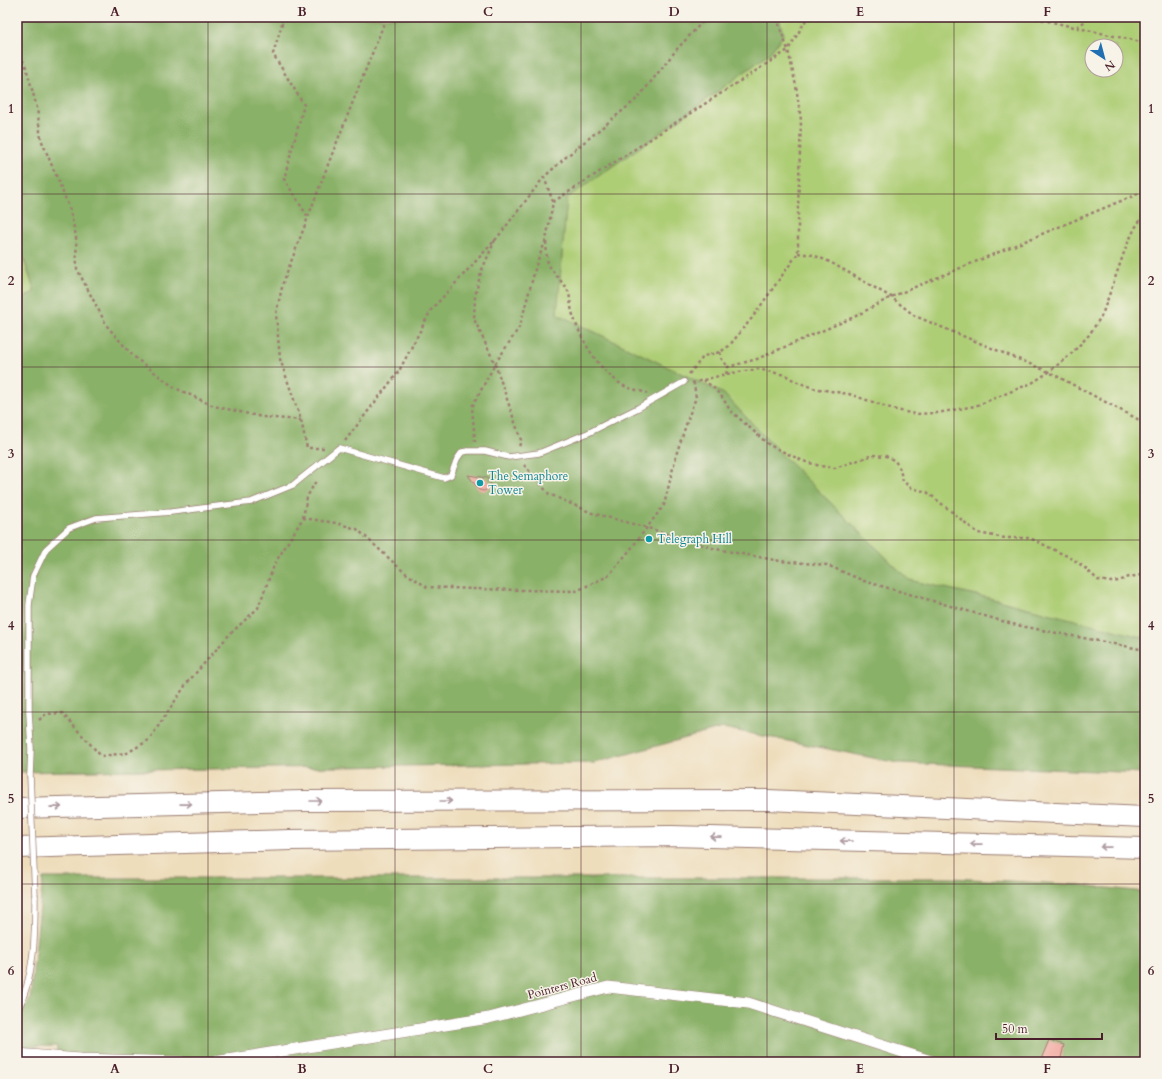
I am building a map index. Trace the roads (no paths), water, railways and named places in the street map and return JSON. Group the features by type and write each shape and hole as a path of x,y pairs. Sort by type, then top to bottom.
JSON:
{"highway":[{"path":"17,808 304,801 768,800 1145,817"},
{"path":"17,848 290,840 671,836 1145,848"}],"street":[{"name":"Pointers Road","path":"214,1062 489,1018 608,987 748,1003 934,1062"},
{"path":"17,1054 182,1062"}],"lane":[{"path":"17,1012 28,986 35,943 35,896 30,776 31,727 29,712 29,605 33,576 46,549 69,528 96,518 171,512 251,502 293,485 339,448 444,478 451,475 457,459 462,452 475,450 485,451 509,457 539,454 588,433 638,408 684,382"}],"place":[{"name":"The Semaphore Tower","path":"480,483"},
{"name":"Telegraph Hill","path":"649,539"}]}
